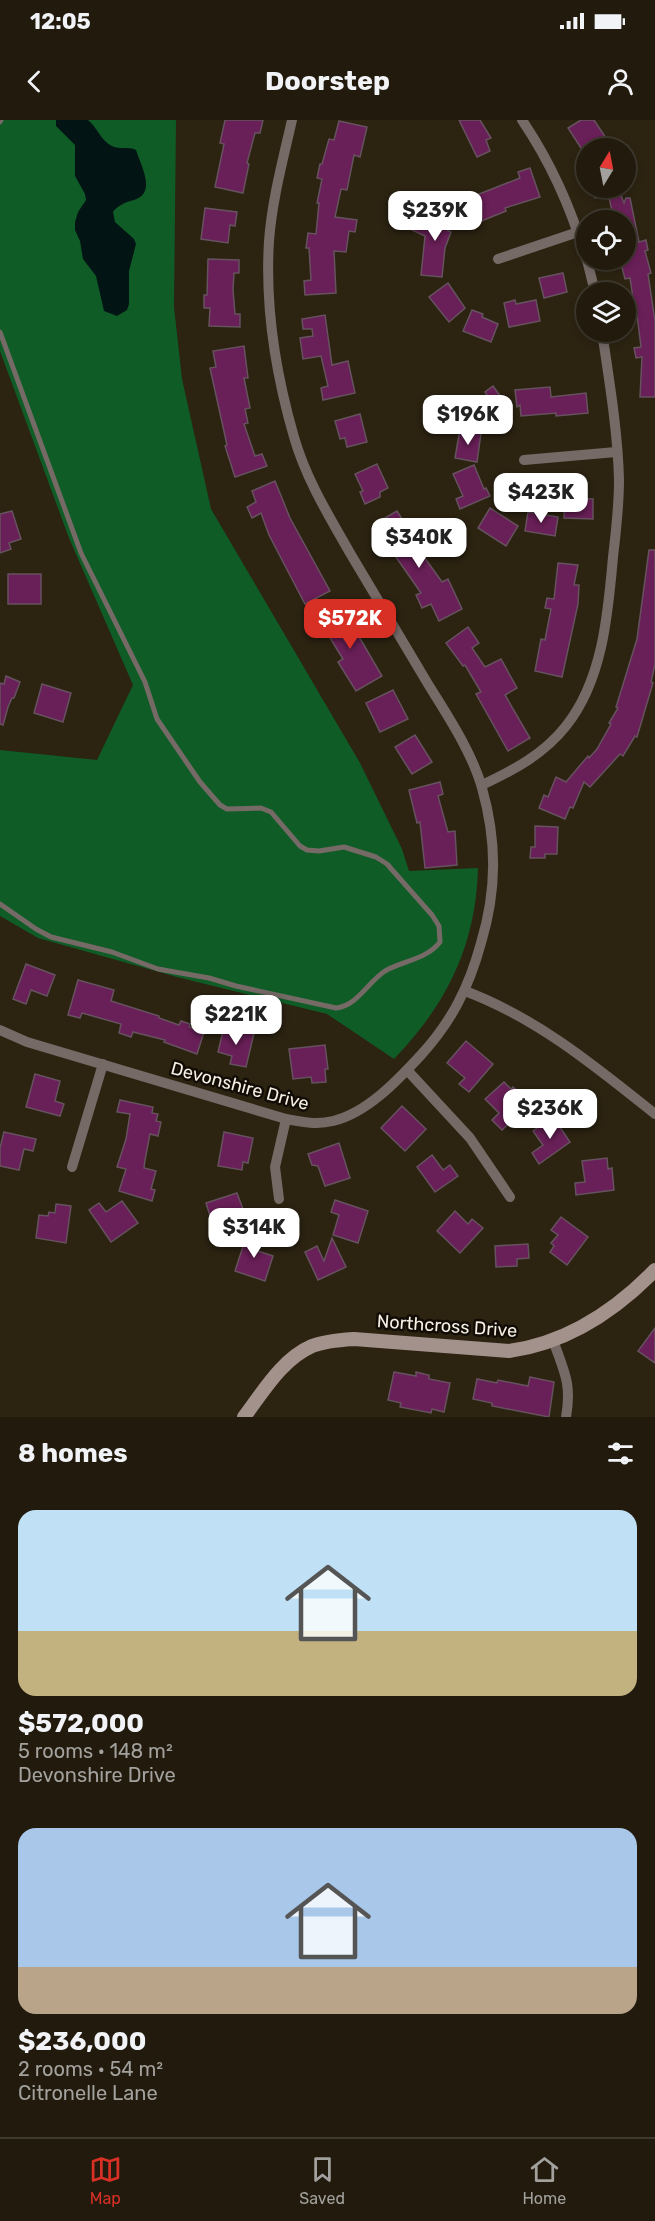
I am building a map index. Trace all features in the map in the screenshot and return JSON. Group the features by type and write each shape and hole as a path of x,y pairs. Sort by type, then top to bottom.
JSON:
{"street":[{"name":"Devonshire Drive","path":"0,1030 27,1042 286,1119 317,1123 347,1116 407,1070 457,1008 475,964 487,924 494,879 493,841 482,785 453,726 388,619 317,494 295,442 278,368 268,278 273,212 292,120"},
{"path":"522,120 541,149 576,228"},
{"path":"498,259 576,233"},
{"path":"482,785 534,758 566,726 586,693 603,638 609,599 619,480 603,342"},
{"path":"524,460 616,452"},
{"path":"465,991 493,1001 542,1028 655,1114"},
{"path":"72,1167 102,1064"},
{"path":"407,1070 470,1138 510,1197"},
{"path":"279,1199 275,1167 286,1119"},
{"name":"Northcross Drive","path":"244,1417 294,1356 313,1346 332,1341 375,1339 455,1348 509,1351 533,1348 591,1323 619,1304 655,1270"},
{"path":"554,1340 569,1384 570,1396 566,1417"}],"lane":[{"path":"0,332 81,553 145,682 157,718 200,782 220,805 227,809 261,808 271,812 306,850 319,851 344,847 376,857 387,864 432,915 440,932 440,942 429,952 387,970 374,979 345,1007 336,1008 209,978 158,969 112,952 51,937 0,904"}],"green space":[{"path":"0,120 176,120 174,307 182,379 211,509 360,763 402,849 409,871 478,868 471,923 465,948 455,972 429,1017 394,1059 327,1014 177,977 38,938 0,916 0,750 97,760 133,685 69,538 0,351"}],"shaded area":[{"path":"56,120 88,120 108,144 136,150 144,171 145,191 134,200 117,207 113,212 115,222 134,239 136,244 129,271 129,304 127,310 117,316 104,311 96,276 83,259 75,222 86,200 85,194 75,176 75,145 56,126"}],"building":[{"path":"225,120 263,120 260,133 255,133 247,163 249,164 243,193 215,187 224,144 220,143"},
{"path":"459,120 480,120 491,138 486,140 490,151 477,157"},
{"path":"581,120 594,120 606,138 576,138 576,140 568,128"},
{"path":"339,121 367,127 360,157 354,155 347,190 341,189 335,217 357,220 355,232 349,231 346,252 334,251 336,293 305,295 304,281 311,280 309,248 306,248 308,233 316,234 319,203 317,203 322,179 317,178 329,139 334,140"},
{"path":"530,168 540,197 505,208 506,211 474,224 464,200 520,178 518,172"},
{"path":"609,198 622,198 624,203 626,198 630,198 632,210 612,210"},
{"path":"437,207 454,214 448,231 451,232 445,248 442,277 421,275 425,236 412,230 417,219 430,225"},
{"path":"205,208 237,212 235,226 230,225 228,243 201,239"},
{"path":"636,227 639,242 646,240 648,250 645,251 651,273 648,274 655,321 655,397 640,397 642,357 636,358 634,348 641,347 636,315 636,282 631,282 630,278 625,279 623,270 636,270"},
{"path":"208,259 239,260 239,273 234,273 233,290 235,314 240,314 240,327 209,326 210,308 204,308 204,295 207,295"},
{"path":"563,273 567,292 544,298 539,278"},
{"path":"448,283 465,308 449,322 429,297"},
{"path":"515,300 516,304 536,300 540,321 509,327 504,303"},
{"path":"472,310 498,324 491,342 463,331"},
{"path":"325,315 332,365 348,361 355,393 323,400 321,388 328,386 321,356 303,359 300,338 313,336 312,329 303,329 302,319"},
{"path":"244,346 248,378 244,378 250,408 245,409 248,423 244,424 255,456 262,454 267,466 235,477 225,446 227,445 210,368 216,367 213,351"},
{"path":"493,386 511,411 483,428 470,407 487,395 485,392"},
{"path":"550,387 551,397 586,393 588,413 521,416 520,405 517,407 515,390"},
{"path":"360,414 367,442 347,447 345,438 340,439 335,421"},
{"path":"460,429 481,433 477,462 455,458"},
{"path":"377,464 388,488 380,492 380,497 365,504 360,492 363,491 355,474"},
{"path":"474,465 484,489 486,488 490,496 460,509 456,499 463,496 453,474"},
{"path":"275,481 290,518 330,591 305,604 269,535 261,513 252,518 247,507 256,502 252,491"},
{"path":"565,498 593,499 593,519 564,518"},
{"path":"490,508 518,526 506,546 478,528"},
{"path":"12,511 21,539 9,543 11,549 0,553 0,514"},
{"path":"397,511 407,527 404,529 442,582 448,579 462,609 439,621 431,604 422,608 416,595 421,593 376,523"},
{"path":"528,512 558,517 555,536 525,531"},
{"path":"649,550 655,550 655,664 651,682 653,683 637,737 635,736 623,756 620,754 590,787 584,782 573,808 570,807 565,819 539,808 544,795 548,797 556,777 566,782 597,749 618,708 616,707 637,639"},
{"path":"558,563 578,565 574,585 579,585 578,604 562,677 535,671 541,639 545,640 551,609 545,608 547,598 554,599"},
{"path":"8,574 41,574 41,604 8,604"},
{"path":"341,606 382,676 356,691 338,662 343,659 319,620"},
{"path":"468,627 479,643 472,648 485,667 501,659 517,688 505,695 530,738 508,751 476,694 481,692 465,665 463,666 446,643"},
{"path":"6,676 20,682 8,707 3,725 0,724 0,683 4,684"},
{"path":"42,684 71,693 63,722 34,713"},
{"path":"393,690 408,719 380,732 366,703"},
{"path":"415,735 432,762 412,774 395,747"},
{"path":"440,782 443,794 438,796 448,832 455,831 457,865 425,868 420,822 417,823 409,790"},
{"path":"535,826 558,827 557,854 545,854 545,858 530,858 531,847 535,847"},
{"path":"26,964 55,975 47,996 31,990 26,1004 13,999"},
{"path":"78,980 114,990 111,1001 159,1016 159,1018 179,1025 181,1021 190,1024 189,1027 204,1032 197,1054 164,1042 165,1040 133,1032 131,1037 119,1033 121,1024 82,1013 80,1018 68,1015"},
{"path":"224,1027 254,1033 246,1067 230,1064 232,1056 218,1052"},
{"path":"466,1041 493,1064 469,1092 459,1084 465,1078 447,1063"},
{"path":"325,1045 328,1069 325,1069 326,1082 312,1083 311,1077 293,1079 289,1049"},
{"path":"35,1074 60,1081 55,1101 64,1104 60,1116 26,1107"},
{"path":"504,1082 511,1089 513,1087 530,1104 502,1130 492,1120 499,1113 485,1099"},
{"path":"120,1100 153,1107 152,1113 158,1114 156,1121 161,1122 158,1136 150,1134 144,1168 156,1171 151,1189 155,1190 152,1201 119,1191 126,1169 117,1167 126,1139 130,1114 117,1112"},
{"path":"402,1106 426,1129 405,1151 381,1128"},
{"path":"553,1117 570,1142 539,1164 532,1153 543,1145 533,1131"},
{"path":"4,1132 36,1139 33,1151 24,1149 19,1170 0,1166 0,1148"},
{"path":"224,1132 253,1138 248,1163 243,1162 242,1170 218,1166"},
{"path":"339,1143 350,1178 325,1186 318,1166 312,1165 308,1154"},
{"path":"432,1155 443,1170 450,1165 458,1176 435,1192 417,1167"},
{"path":"607,1158 608,1169 612,1168 614,1190 576,1195 575,1183 585,1182 582,1161"},
{"path":"237,1193 243,1209 233,1213 237,1225 215,1232 206,1203"},
{"path":"335,1200 368,1211 358,1243 333,1235 339,1215 331,1212"},
{"path":"122,1201 138,1223 111,1242 89,1210 99,1203 106,1212"},
{"path":"56,1204 71,1206 66,1243 36,1238 39,1215 48,1216 49,1212 55,1213"},
{"path":"455,1211 468,1224 472,1219 483,1228 460,1253 437,1231"},
{"path":"561,1217 588,1237 567,1265 550,1252 554,1246 551,1243 558,1235 551,1230"},
{"path":"248,1231 260,1235 255,1250 273,1256 265,1281 235,1271"},
{"path":"332,1238 346,1267 318,1280 305,1252 317,1246 324,1261"},
{"path":"528,1244 529,1258 517,1259 517,1266 496,1267 495,1246"},
{"path":"655,1328 655,1363 638,1351"},
{"path":"394,1372 416,1376 416,1372 429,1375 429,1379 450,1383 444,1412 432,1409 431,1413 400,1407 401,1403 388,1400"},
{"path":"530,1377 554,1382 549,1417 492,1406 492,1403 473,1399 477,1379 497,1383 498,1380 528,1386"}]}
